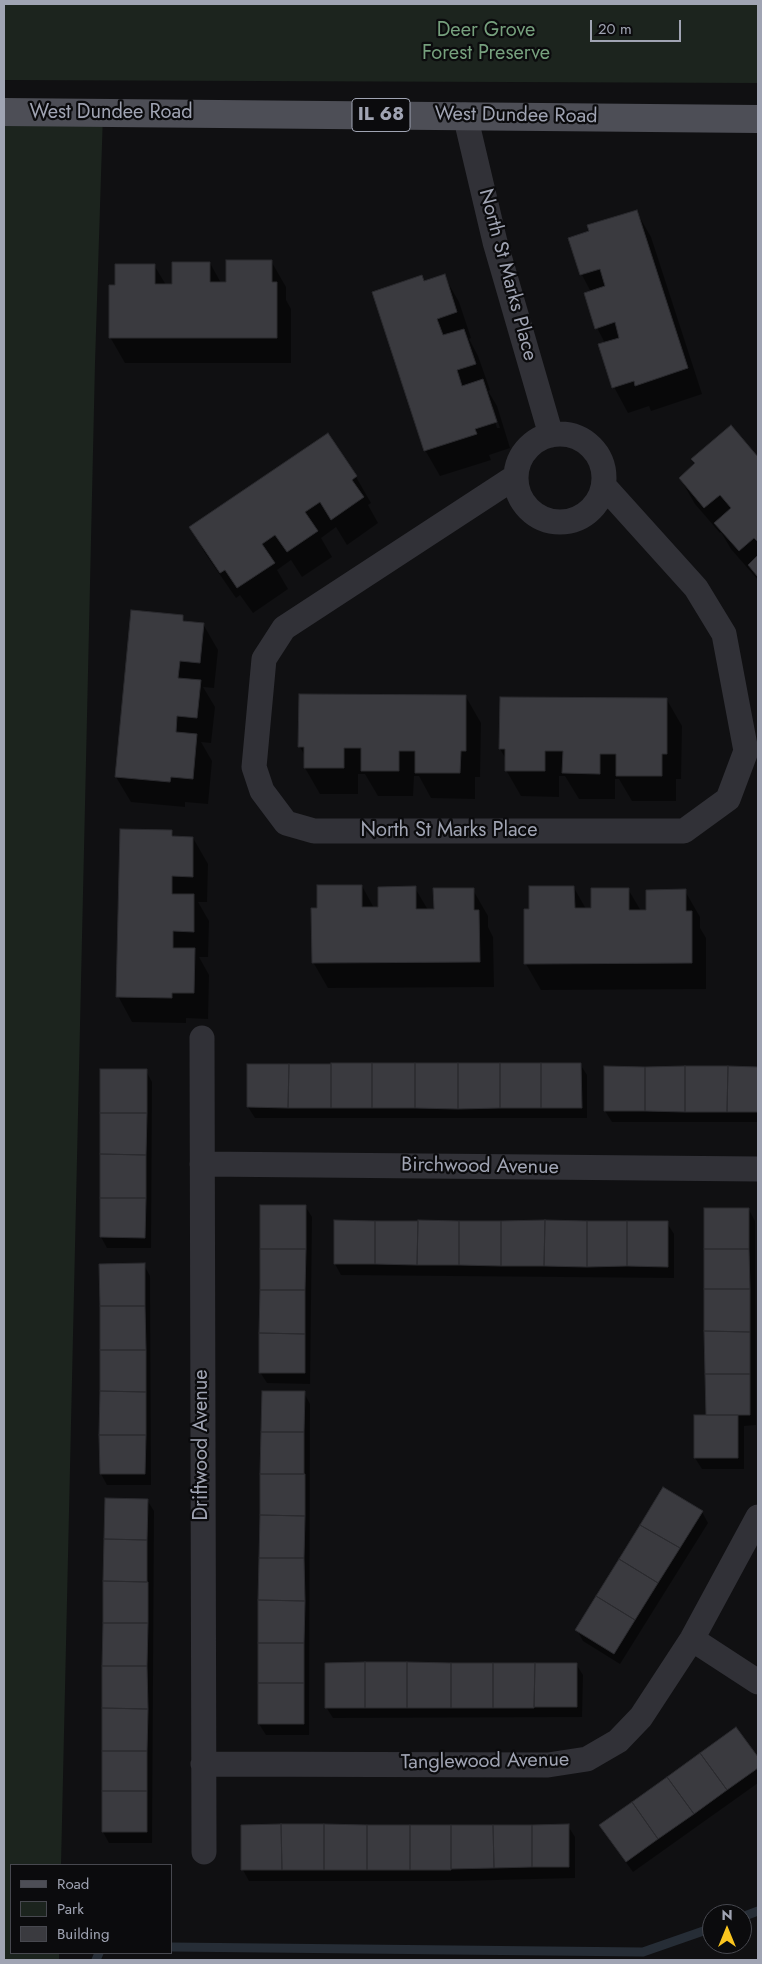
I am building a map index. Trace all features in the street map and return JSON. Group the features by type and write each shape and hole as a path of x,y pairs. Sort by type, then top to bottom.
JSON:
{"main road":[{"name":"West Dundee Road","path":"4,112 758,118"}],"street":[{"name":"North St Marks Place","path":"465,115 495,242 551,435"},
{"path":"566,434 580,438 600,458 604,472 604,486 599,500 590,512 577,520 563,523 548,522 534,515 524,505 517,492 515,477 518,462 526,449 537,440 551,435 566,434"},
{"name":"North St Marks Place","path":"515,477 284,628 264,658 254,767 262,791 286,823 314,831 684,831 728,799 746,751 724,634 696,588 604,486"},
{"name":"Driftwood Avenue","path":"202,1038 204,1852"},
{"name":"Birchwood Avenue","path":"202,1164 758,1169"},
{"name":"Tanglewood Avenue","path":"203,1764 548,1765 587,1759 618,1742 641,1717 692,1639 758,1517"},
{"path":"692,1639 758,1682"}],"green space":[{"name":"Deer Grove Forest Preserve","path":"4,4 758,4 758,83 4,80"},
{"path":"103,113 95,363 61,1864 10,1864 10,1954 59,1954 59,1960 4,1960 4,116"}],"building":[{"path":"637,210 688,368 635,386 634,381 612,388 598,344 619,338 615,322 595,329 584,293 605,286 600,269 580,275 568,238 589,231 587,225"},
{"path":"226,260 272,260 272,282 277,282 277,338 109,338 109,285 115,285 115,264 155,264 155,284 172,284 172,262 210,262 210,282 226,282"},
{"path":"445,274 457,312 437,319 443,335 464,329 476,364 457,370 462,386 483,379 497,422 475,429 477,434 424,451 372,292 422,275 424,281"},
{"path":"731,425 758,457 758,542 754,538 739,551 714,523 731,508 720,495 704,508 679,478 695,463 691,459"},
{"path":"328,433 357,476 352,480 364,497 331,520 320,502 305,512 318,531 287,552 275,535 262,544 275,563 237,588 225,570 220,573 189,527"},
{"path":"758,555 758,577 748,565"},
{"path":"131,610 183,615 183,621 204,623 200,663 180,661 178,678 201,680 197,718 177,716 176,732 197,734 193,779 171,777 170,782 115,777"},
{"path":"299,694 466,695 466,751 461,751 460,773 415,773 415,751 399,751 399,771 361,771 361,748 344,748 344,768 304,768 304,747 298,747"},
{"path":"500,697 667,698 667,754 662,754 662,776 616,776 616,754 600,754 600,774 562,773 563,751 545,751 545,771 505,771 505,749 499,749"},
{"path":"120,829 172,830 172,836 193,837 193,877 172,876 172,894 194,894 194,932 173,931 173,948 195,948 194,993 172,993 172,998 116,997"},
{"path":"317,885 362,885 362,907 378,907 378,887 416,886 416,909 434,909 433,888 474,888 474,910 479,910 480,962 312,963 311,908 317,908"},
{"path":"529,886 574,886 575,908 591,908 591,888 629,888 629,910 646,910 646,890 686,889 686,911 692,911 692,963 524,964 524,909 529,909"},
{"path":"331,1063 372,1063 372,1108 331,1108"},
{"path":"372,1063 415,1063 415,1108 372,1108"},
{"path":"415,1063 458,1063 458,1109 415,1108"},
{"path":"458,1063 500,1063 500,1108 458,1109"},
{"path":"500,1063 541,1063 541,1108 500,1108"},
{"path":"541,1063 581,1063 582,1108 541,1108"},
{"path":"247,1064 289,1064 288,1108 247,1107"},
{"path":"289,1064 331,1064 331,1108 288,1108"},
{"path":"604,1066 645,1067 645,1111 604,1111"},
{"path":"685,1066 728,1066 727,1112 685,1112"},
{"path":"685,1066 685,1112 645,1111 645,1067"},
{"path":"728,1066 758,1067 758,1112 727,1112"},
{"path":"100,1069 147,1069 147,1113 100,1113"},
{"path":"100,1113 147,1113 146,1155 100,1154"},
{"path":"100,1154 146,1155 146,1198 100,1198"},
{"path":"100,1198 146,1198 145,1238 100,1237"},
{"path":"260,1205 306,1205 306,1249 260,1249"},
{"path":"704,1208 749,1208 749,1249 704,1249"},
{"path":"334,1220 375,1221 375,1264 334,1264"},
{"path":"418,1220 459,1221 459,1265 417,1265"},
{"path":"545,1220 587,1221 587,1267 544,1266"},
{"path":"545,1220 544,1266 501,1266 501,1221"},
{"path":"375,1221 418,1221 417,1265 375,1264"},
{"path":"459,1221 501,1221 501,1266 459,1265"},
{"path":"587,1221 627,1221 627,1266 587,1267"},
{"path":"627,1221 668,1221 668,1267 627,1266"},
{"path":"260,1249 306,1249 305,1290 260,1290"},
{"path":"704,1249 749,1249 750,1289 704,1289"},
{"path":"145,1263 145,1306 100,1306 99,1264"},
{"path":"704,1289 750,1289 750,1332 704,1331"},
{"path":"260,1290 305,1290 305,1334 259,1333"},
{"path":"100,1306 145,1306 146,1350 100,1350"},
{"path":"704,1331 750,1332 750,1374 705,1374"},
{"path":"259,1333 305,1334 305,1373 259,1373"},
{"path":"100,1350 146,1350 146,1392 100,1391"},
{"path":"705,1374 750,1374 750,1415 706,1415"},
{"path":"100,1391 146,1392 146,1435 99,1435"},
{"path":"262,1391 305,1391 304,1432 261,1432"},
{"path":"694,1415 738,1415 738,1458 694,1458"},
{"path":"261,1432 304,1432 304,1474 260,1474"},
{"path":"99,1435 146,1435 145,1474 100,1474"},
{"path":"260,1474 305,1474 305,1516 260,1515"},
{"path":"663,1487 703,1511 680,1548 640,1525"},
{"path":"105,1498 148,1499 147,1540 104,1539"},
{"path":"260,1515 305,1516 304,1558 259,1558"},
{"path":"640,1525 680,1548 658,1583 619,1559"},
{"path":"104,1539 147,1540 147,1582 103,1581"},
{"path":"259,1558 304,1558 305,1601 258,1600"},
{"path":"619,1559 658,1583 635,1620 596,1596"},
{"path":"103,1581 148,1582 148,1623 103,1623"},
{"path":"596,1596 635,1620 614,1654 575,1630"},
{"path":"258,1600 305,1601 304,1643 258,1643"},
{"path":"103,1623 148,1623 147,1666 102,1666"},
{"path":"258,1643 304,1643 304,1683 258,1683"},
{"path":"365,1662 407,1662 407,1708 365,1708"},
{"path":"365,1662 365,1708 325,1708 325,1663"},
{"path":"407,1662 451,1663 451,1708 407,1708"},
{"path":"451,1663 493,1663 493,1708 451,1708"},
{"path":"493,1663 535,1663 534,1708 493,1708"},
{"path":"535,1663 577,1663 577,1707 534,1707"},
{"path":"102,1666 147,1666 148,1709 102,1708"},
{"path":"258,1683 304,1683 304,1724 258,1724"},
{"path":"102,1708 148,1709 147,1751 102,1751"},
{"path":"736,1727 758,1757 758,1768 727,1790 700,1753"},
{"path":"102,1751 147,1751 147,1791 102,1791"},
{"path":"700,1753 727,1790 694,1814 667,1777"},
{"path":"667,1777 694,1814 658,1839 632,1802"},
{"path":"102,1791 147,1791 147,1832 102,1832"},
{"path":"632,1802 658,1839 626,1862 599,1825"},
{"path":"281,1824 282,1870 241,1870 241,1825"},
{"path":"281,1824 324,1824 324,1870 282,1870"},
{"path":"324,1824 367,1825 367,1870 324,1870"},
{"path":"569,1824 569,1867 532,1867 532,1825"},
{"path":"367,1825 410,1825 410,1870 367,1870"},
{"path":"410,1825 451,1825 451,1870 410,1870"},
{"path":"451,1825 493,1825 494,1868 451,1869"},
{"path":"493,1825 532,1825 532,1867 494,1868"}],"waterway":[{"path":"752,1913 758,1911"},
{"path":"172,1947 643,1952 702,1931"},
{"path":"96,1960 99,1954"}]}
